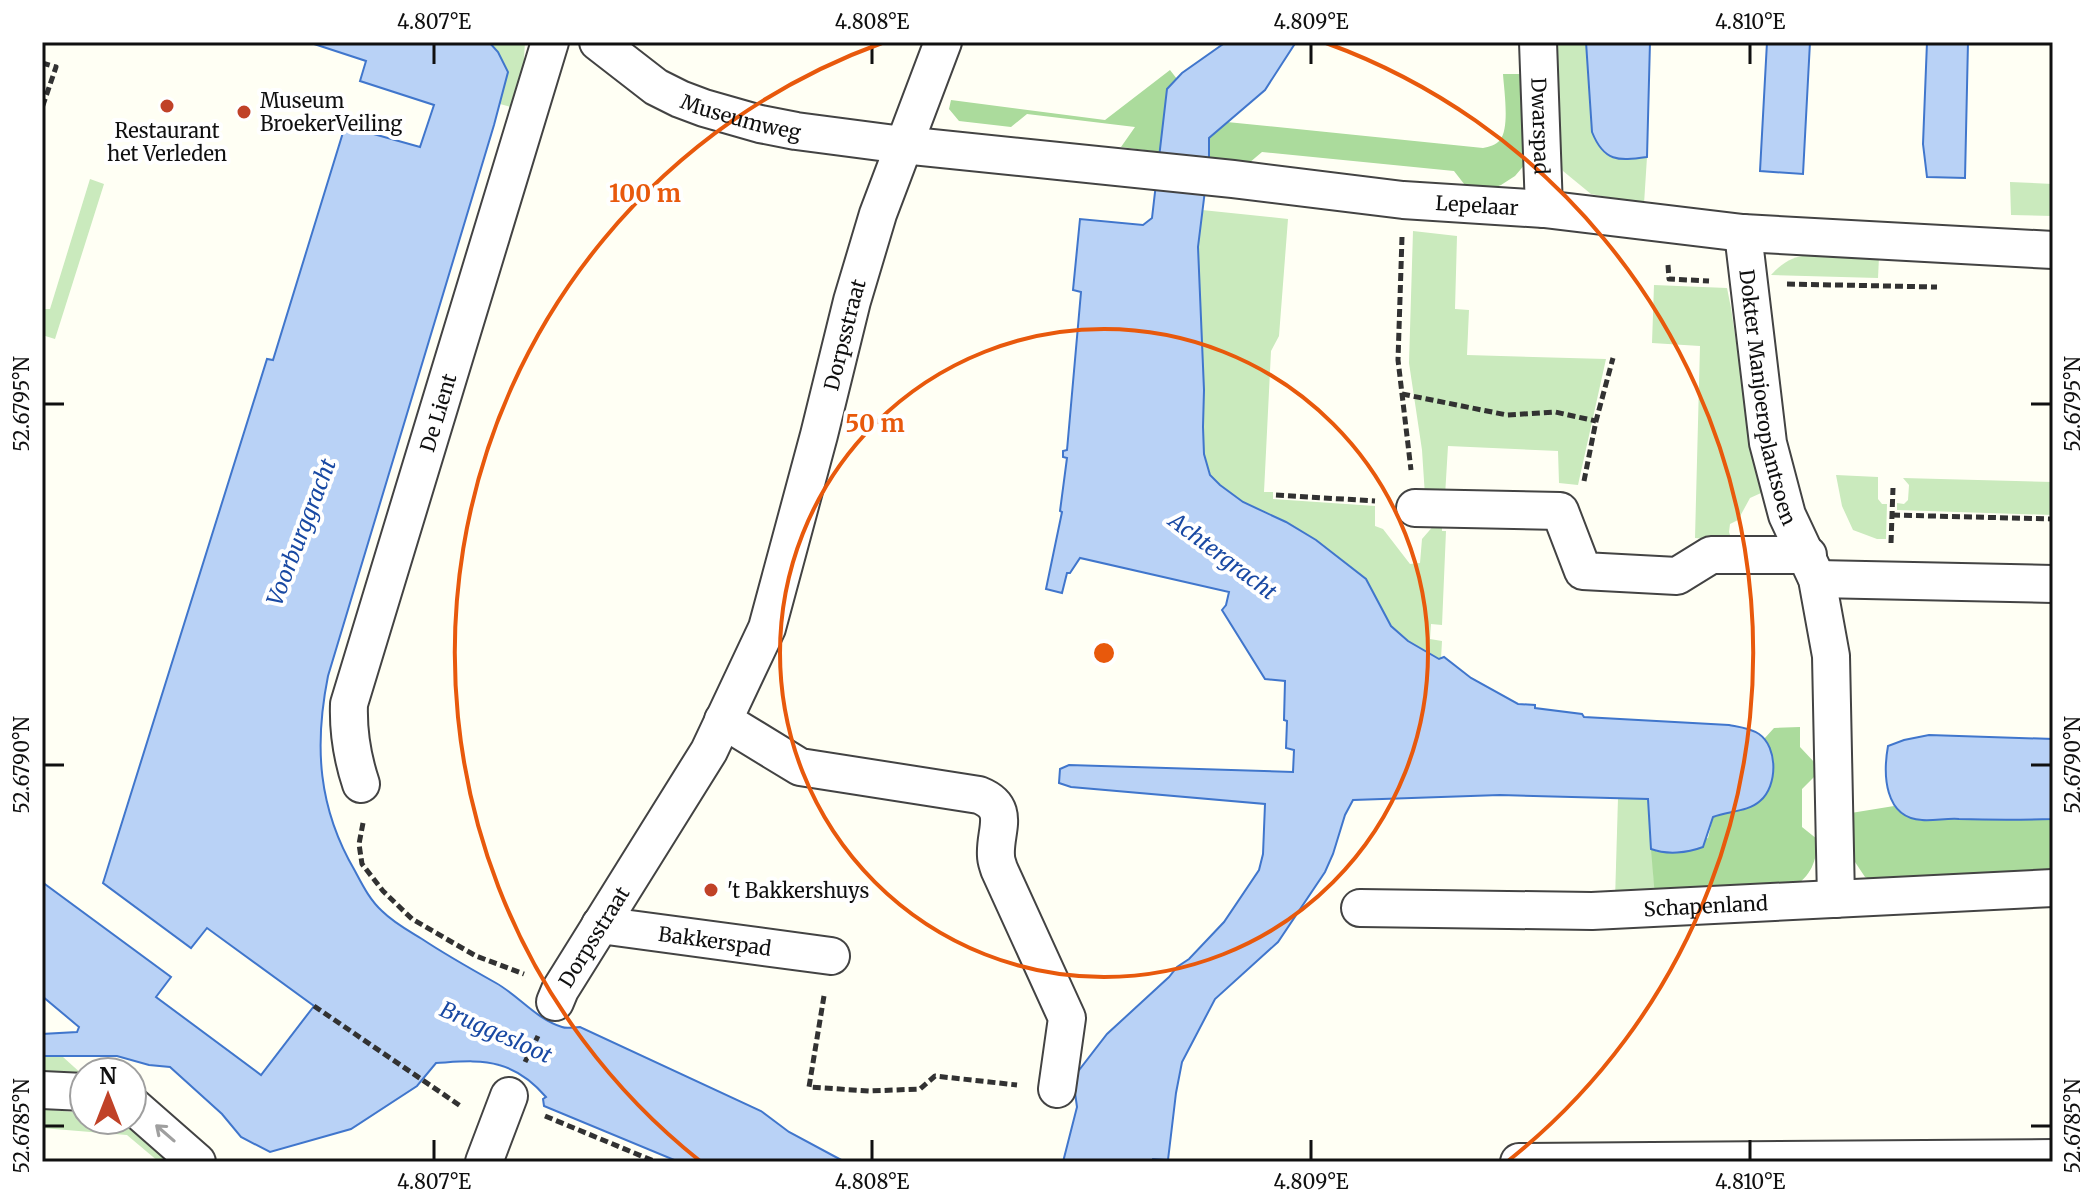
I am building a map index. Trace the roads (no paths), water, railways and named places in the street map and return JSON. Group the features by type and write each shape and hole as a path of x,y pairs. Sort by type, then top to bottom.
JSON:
{"street":[{"name":"De Lient","path":"361,784 348,725 349,704 550,42"},
{"name":"Museumweg","path":"598,42 656,87 704,108 796,131 903,145"},
{"name":"Dorpsstraat","path":"555,1002 709,751 767,628 852,301 878,214 943,42"},
{"name":"Dwarspad","path":"1538,42 1544,209"},
{"name":"Lepelaar","path":"903,145 1403,200 1544,209 1743,233 2053,250"},
{"name":"Dokter Manjoeroplantsoen","path":"1743,233 1768,443 1787,515 1813,567 1831,656 1836,899"},
{"name":"Dokter Manjoeroplantsoen","path":"1415,508 1560,511 1583,571 1677,576 1711,555 1889,580 2053,584"},
{"path":"723,720 800,767 979,795 993,802 1000,817 996,855 999,869 1067,1018 1057,1089"},
{"name":"Schapenland","path":"1360,908 1592,911 2053,888"},
{"name":"Bakkerspad","path":"600,925 831,956"},
{"path":"42,1090 68,1091"},
{"path":"484,1162 508,1098"},
{"path":"148,1119 197,1162"},
{"path":"1519,1162 2053,1158"}],"water":[{"path":"308,42 489,42 508,72 328,676 321,727 322,776 333,824 343,847 367,892 387,915 440,951 504,988 544,1019 564,1028 580,1027 761,1111 789,1132 845,1162 679,1162 544,1106 543,1099 546,1097 525,1078 499,1065 476,1061 436,1063 417,1086 351,1129 270,1152 241,1137 222,1114 170,1067 148,1065 148,1056 42,1056 42,1034 77,1032 79,1027 42,996 42,882 171,977 156,997 261,1075 314,1006 207,928 191,948 103,883 267,359 273,360 345,126 420,147 434,105 360,81 366,61"},
{"name":"Achtergracht","path":"1226,42 1296,42 1265,90 1209,138 1198,247 1204,454 1210,475 1243,502 1316,540 1366,579 1391,626 1408,641 1439,659 1444,657 1471,678 1518,704 1582,714 1584,717 1729,725 1748,729 1759,734 1770,748 1773,777 1766,794 1755,805 1713,817 1703,847 1677,852 1651,849 1648,799 1500,795 1353,800 1325,872 1278,942 1215,999 1182,1062 1168,1160 1063,1162 1077,1107 1073,1078 1107,1034 1189,959 1224,922 1259,870 1263,854 1265,804 1071,787 1059,783 1060,769 1069,765 1293,772 1294,750 1286,748 1285,681 1265,679 1222,610 1229,592 1080,558 1067,573 1062,593 1046,589 1062,512 1067,458 1063,457 1063,451 1067,450 1081,292 1073,290 1080,219 1143,225 1152,218 1167,89 1182,73"},
{"path":"1586,42 1650,42 1647,157 1613,157 1597,142 1592,132"},
{"path":"1767,42 1810,42 1803,174 1760,171"},
{"path":"1927,42 1968,42 1965,178 1927,177 1923,144"},
{"path":"1929,735 2053,739 2053,819 1922,820 1900,812 1889,793 1886,769 1888,746"}],"place":[{"name":"Restaurant het Verleden","path":"167,106"},
{"name":"Museum BroekerVeiling","path":"244,112"},
{"name":"'t Bakkershuys","path":"711,890"}],"water label":[{"name":"Voorburggracht","path":"301,532"},
{"name":"Bruggesloot","path":"496,1032"}]}
